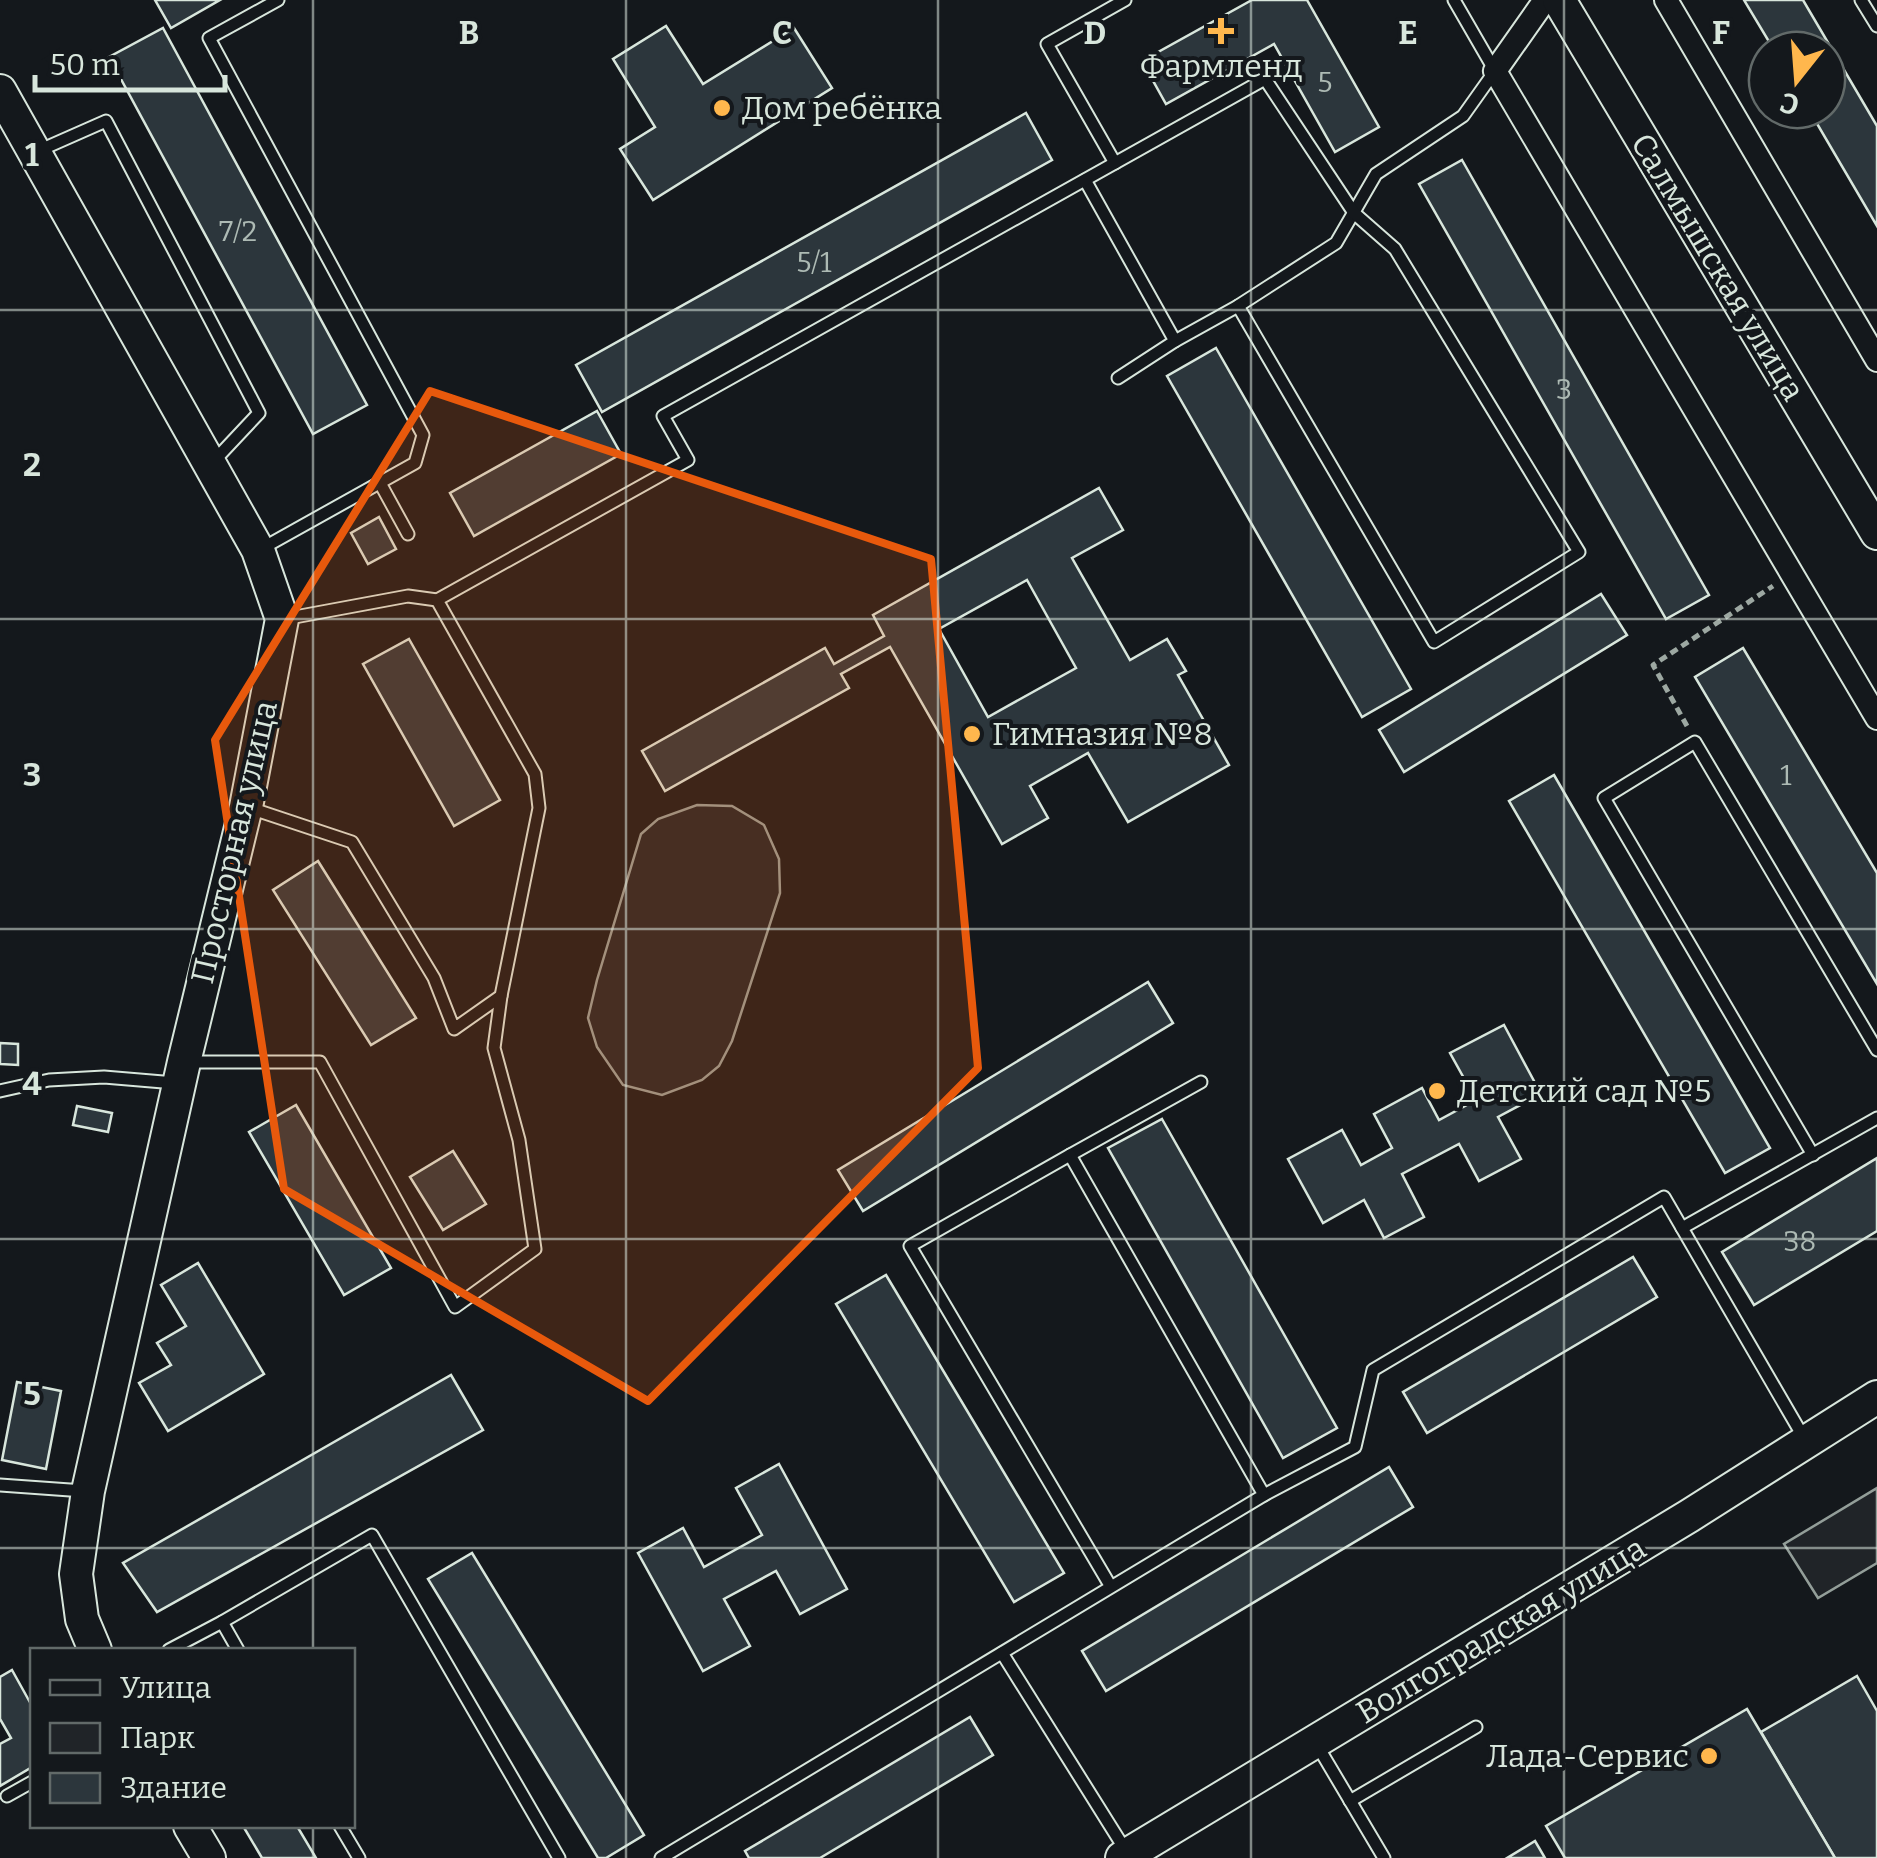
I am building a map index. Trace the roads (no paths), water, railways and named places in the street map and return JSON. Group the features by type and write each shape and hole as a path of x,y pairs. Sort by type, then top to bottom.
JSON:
{"street":[{"path":"1545,0 1495,71 1877,718"},
{"name":"Салмышская улица","path":"1558,0 1877,533"},
{"path":"1666,0 1875,354"},
{"path":"0,91 258,550 282,619"},
{"name":"Просторная улица","path":"94,1648 82,1619 76,1574 88,1491 246,807 282,619"},
{"name":"Волгоградская улица","path":"1125,1856 1689,1516 1877,1397"},
{"path":"191,1828 209,1858"}],"lane":[{"path":"258,550 416,463 423,435 209,38 278,0"},
{"path":"1118,378 1336,243 1376,174 1462,116 1495,71 1454,0"},
{"path":"1861,0 1877,26"},
{"path":"1115,163 1047,44 1121,1"},
{"path":"282,619 408,596 438,600 688,460 663,416 1266,79 1354,213 1395,249 1579,552 1434,642 1238,306"},
{"path":"34,153 106,121 259,413 210,465"},
{"path":"1084,180 1174,340"},
{"path":"380,482 408,534"},
{"path":"0,1091 49,1080 320,1062 455,1307 535,1249 519,1140 494,1048 500,996 539,808 535,774 438,600"},
{"path":"1813,1155 1604,798 1696,742 1877,1050"},
{"path":"246,807 352,842 434,978 454,1029 500,996"},
{"path":"1111,1587 910,1246 1200,1082"},
{"path":"1682,1228 1877,1118"},
{"path":"1070,1155 1264,1495"},
{"path":"660,1858 1264,1495 1355,1447 1373,1370 1664,1196 1806,1442"},
{"path":"0,1485 88,1491"},
{"path":"173,1648 372,1535 559,1858"},
{"path":"222,1622 237,1648"},
{"path":"1002,1653 1125,1856"},
{"path":"1350,1802 1476,1727"},
{"path":"1315,1742 1384,1858"},
{"path":"7,1796 30,1783"},
{"path":"341,1828 359,1858"}],"place":[{"name":"Фармленд","path":"1221,31"},
{"name":"Дом ребёнка","path":"722,108"},
{"name":"Гимназия №8","path":"972,734"},
{"name":"Детский сад №5","path":"1437,1091"},
{"name":"Лада-Сервис","path":"1709,1756"}]}
